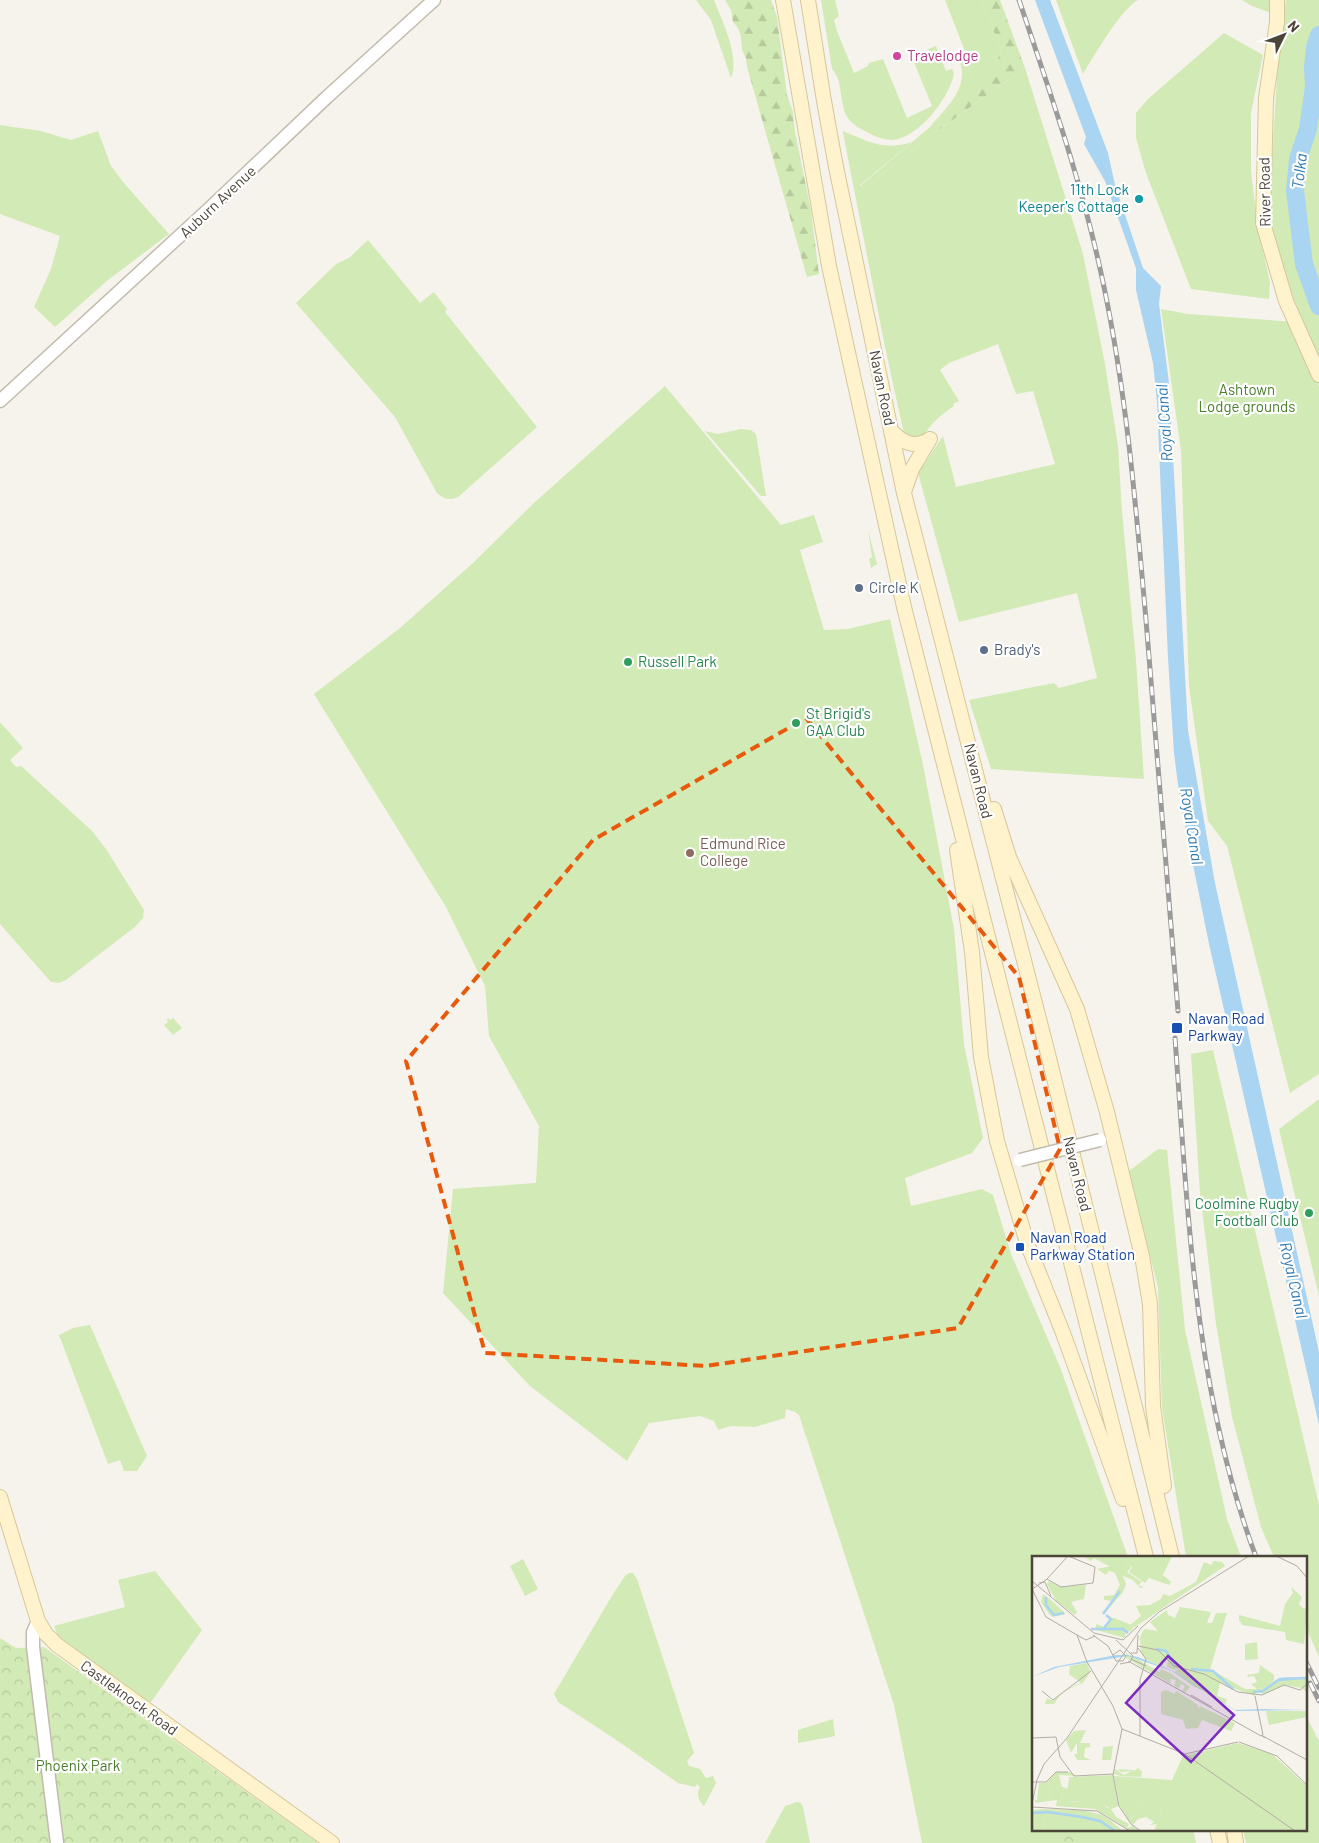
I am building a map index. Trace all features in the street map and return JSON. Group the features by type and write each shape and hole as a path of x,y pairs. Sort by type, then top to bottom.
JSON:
{"main road":[{"name":"Navan Road","path":"783,0 830,271 904,607 1146,1556"},
{"name":"Navan Road","path":"808,0 836,167 904,492 1047,1050 1172,1556"},
{"name":"River Road","path":"1277,0 1277,22 1266,98 1263,223 1286,301 1319,375"},
{"path":"891,429 902,441 912,445 924,443 930,439 912,469 904,492"},
{"path":"928,705 966,900 981,1057 994,1126 1027,1243 1101,1435 1142,1556"},
{"path":"963,721 1010,856 1078,1008 1107,1138 1142,1256 1150,1304 1153,1406 1161,1471 1177,1556"},
{"name":"Castleknock Road","path":"0,1497 38,1621 46,1634 57,1645 332,1843"},
{"path":"1216,1830 1220,1843"},
{"path":"1234,1830 1236,1843"}],"street":[{"name":"Auburn Avenue","path":"0,402 434,0"},
{"path":"1004,1164 1107,1138"},
{"path":"38,1621 33,1632 33,1647 57,1843"}],"highlighted area":[{"path":"806,718 1019,977 1060,1149 958,1328 706,1366 485,1353 406,1061 593,840"}],"green space":[{"path":"696,0 714,0 732,49 733,69 731,78 711,20"},
{"path":"725,0 771,0 777,17 787,95 793,112 795,132 811,211 819,274 807,277 746,58 742,50 741,37 738,28 733,22 731,10"},
{"path":"821,0 835,0 839,16 834,20 854,73 868,66 869,63 883,59 907,118 932,106 911,55 919,53 924,60 930,57 928,49 936,46 946,71 952,69 954,73 940,104 932,115 913,132 902,138 882,139 851,122 844,109 838,81 832,69"},
{"path":"945,0 982,0 1001,50 995,67 972,86 930,127 954,98 961,81 960,63 968,59"},
{"path":"982,0 1000,0 1025,68 937,131 865,188 859,187 930,127 972,86 995,67 1001,50"},
{"path":"1056,0 1138,0 1131,5 1116,23 1083,74"},
{"path":"1242,0 1272,0 1271,13 1252,6"},
{"path":"1286,0 1319,0 1319,361 1284,274 1272,228 1270,190 1279,45"},
{"path":"1224,33 1263,55 1251,113 1251,172 1258,229 1270,282 1269,299 1191,289 1146,173 1136,138 1136,113 1148,99"},
{"path":"1025,68 1083,254 1105,364 1118,446 1144,779 991,769 969,700 1054,683 1059,688 1097,678 1077,593 959,622 918,473 943,436 956,487 1055,464 1033,391 1016,394 998,344 949,363 940,370 959,401 937,419 924,435 913,439 904,434 843,133 843,131 877,144 893,146 912,142 859,186 865,188 937,131"},
{"path":"0,125 41,131 71,140 98,131 111,166 169,234 108,280 55,327 34,307 51,269 60,236 0,214"},
{"path":"368,240 420,303 434,292 447,309 445,312 537,427 458,497 447,499 437,493 395,417 296,303 336,264 349,258"},
{"name":"Ashtown Lodge grounds","path":"1161,309 1188,314 1295,322 1319,386 1319,1074 1290,1093 1227,846 1208,821 1189,686 1181,451"},
{"path":"665,386 781,525 814,515 823,542 800,550 824,630 848,629 890,619 923,765 954,929 964,1044 983,1138 972,1153 905,1178 911,1206 982,1189 993,1195 1011,1254 1060,1367 1128,1556 1032,1556 1032,1830 1193,1830 1196,1843 922,1843 894,1705 799,1415 786,1409 785,1418 755,1427 731,1426 718,1430 714,1421 700,1416 649,1423 627,1461 530,1386 443,1293 453,1189 536,1183 539,1126 489,1036 485,986 446,907 314,694 400,628 473,563 535,502"},
{"path":"741,429 751,430 756,434 766,496 761,496 705,431 718,434"},
{"path":"868,530 877,564 871,568 869,559 872,557"},
{"path":"0,722 23,748 10,760 16,767 21,766 92,831 106,849 144,910 143,918 136,926 66,980 59,983 51,982 0,924"},
{"path":"168,1018 170,1020 173,1018 182,1028 173,1035 164,1025 168,1022"},
{"path":"1213,1050 1319,1505 1319,1657 1306,1627 1306,1556 1274,1556 1261,1527 1232,1417 1216,1324 1200,1193 1191,1054"},
{"name":"Coolmine Rugby Football Club","path":"1319,1099 1319,1296 1279,1129"},
{"path":"1158,1149 1167,1150 1185,1330 1227,1519 1241,1556 1186,1556 1162,1408 1158,1288 1129,1171"},
{"path":"90,1325 147,1456 137,1471 124,1471 120,1460 108,1464 59,1335 73,1328"},
{"path":"523,1559 538,1589 525,1596 510,1566"},
{"path":"155,1571 202,1630 151,1702 144,1701 59,1639 54,1626 125,1607 118,1580"},
{"path":"629,1573 633,1573 637,1579 694,1753 687,1761 689,1766 700,1769 706,1778 713,1776 716,1783 704,1806 698,1797 700,1787 697,1784 695,1787 678,1783 558,1702 554,1694 613,1594"},
{"name":"Phoenix Park","path":"0,1638 16,1648 44,1647 318,1843 0,1843"},
{"path":"1306,1716 1319,1741 1319,1843 1246,1843 1243,1830 1306,1830"},
{"path":"833,1719 835,1736 798,1743 798,1730"},
{"path":"797,1802 801,1803 803,1807 810,1843 765,1843 785,1806"},
{"path":"1049,1830 1075,1830 1078,1838 1073,1843 1055,1843"}],"water":[{"name":"Royal Canal","path":"1035,0 1050,0 1108,153 1115,185 1143,268 1161,286 1159,304 1169,383 1188,730 1215,883 1319,1352 1319,1425 1209,944 1180,800 1174,753 1168,658 1157,402 1153,363 1136,290 1136,268 1105,181 1084,144 1086,137"}],"waterway":[{"name":"Tolka","path":"1319,35 1315,47 1314,87 1308,129 1298,159 1295,191 1304,264 1319,306"}],"railway":[{"path":"1019,0 1066,142 1087,214 1104,287 1119,370 1138,536 1178,1011"},
{"path":"1175,1038 1190,1235 1207,1366 1219,1430 1235,1494 1256,1556"},
{"path":"1306,1662 1319,1688"},
{"path":"1310,1683 1319,1701"}],"place":[{"name":"Travelodge","path":"897,56"},
{"name":"11th Lock Keeper's Cottage","path":"1139,199"},
{"name":"Circle K","path":"859,588"},
{"name":"Brady's","path":"984,650"},
{"name":"Russell Park","path":"628,662"},
{"name":"St Brigid's GAA Club","path":"796,723"},
{"name":"Edmund Rice College","path":"690,853"},
{"name":"Navan Road Parkway","path":"1177,1028"},
{"name":"Coolmine Rugby Football Club","path":"1309,1213"},
{"name":"Navan Road Parkway Station","path":"1020,1247"}]}
